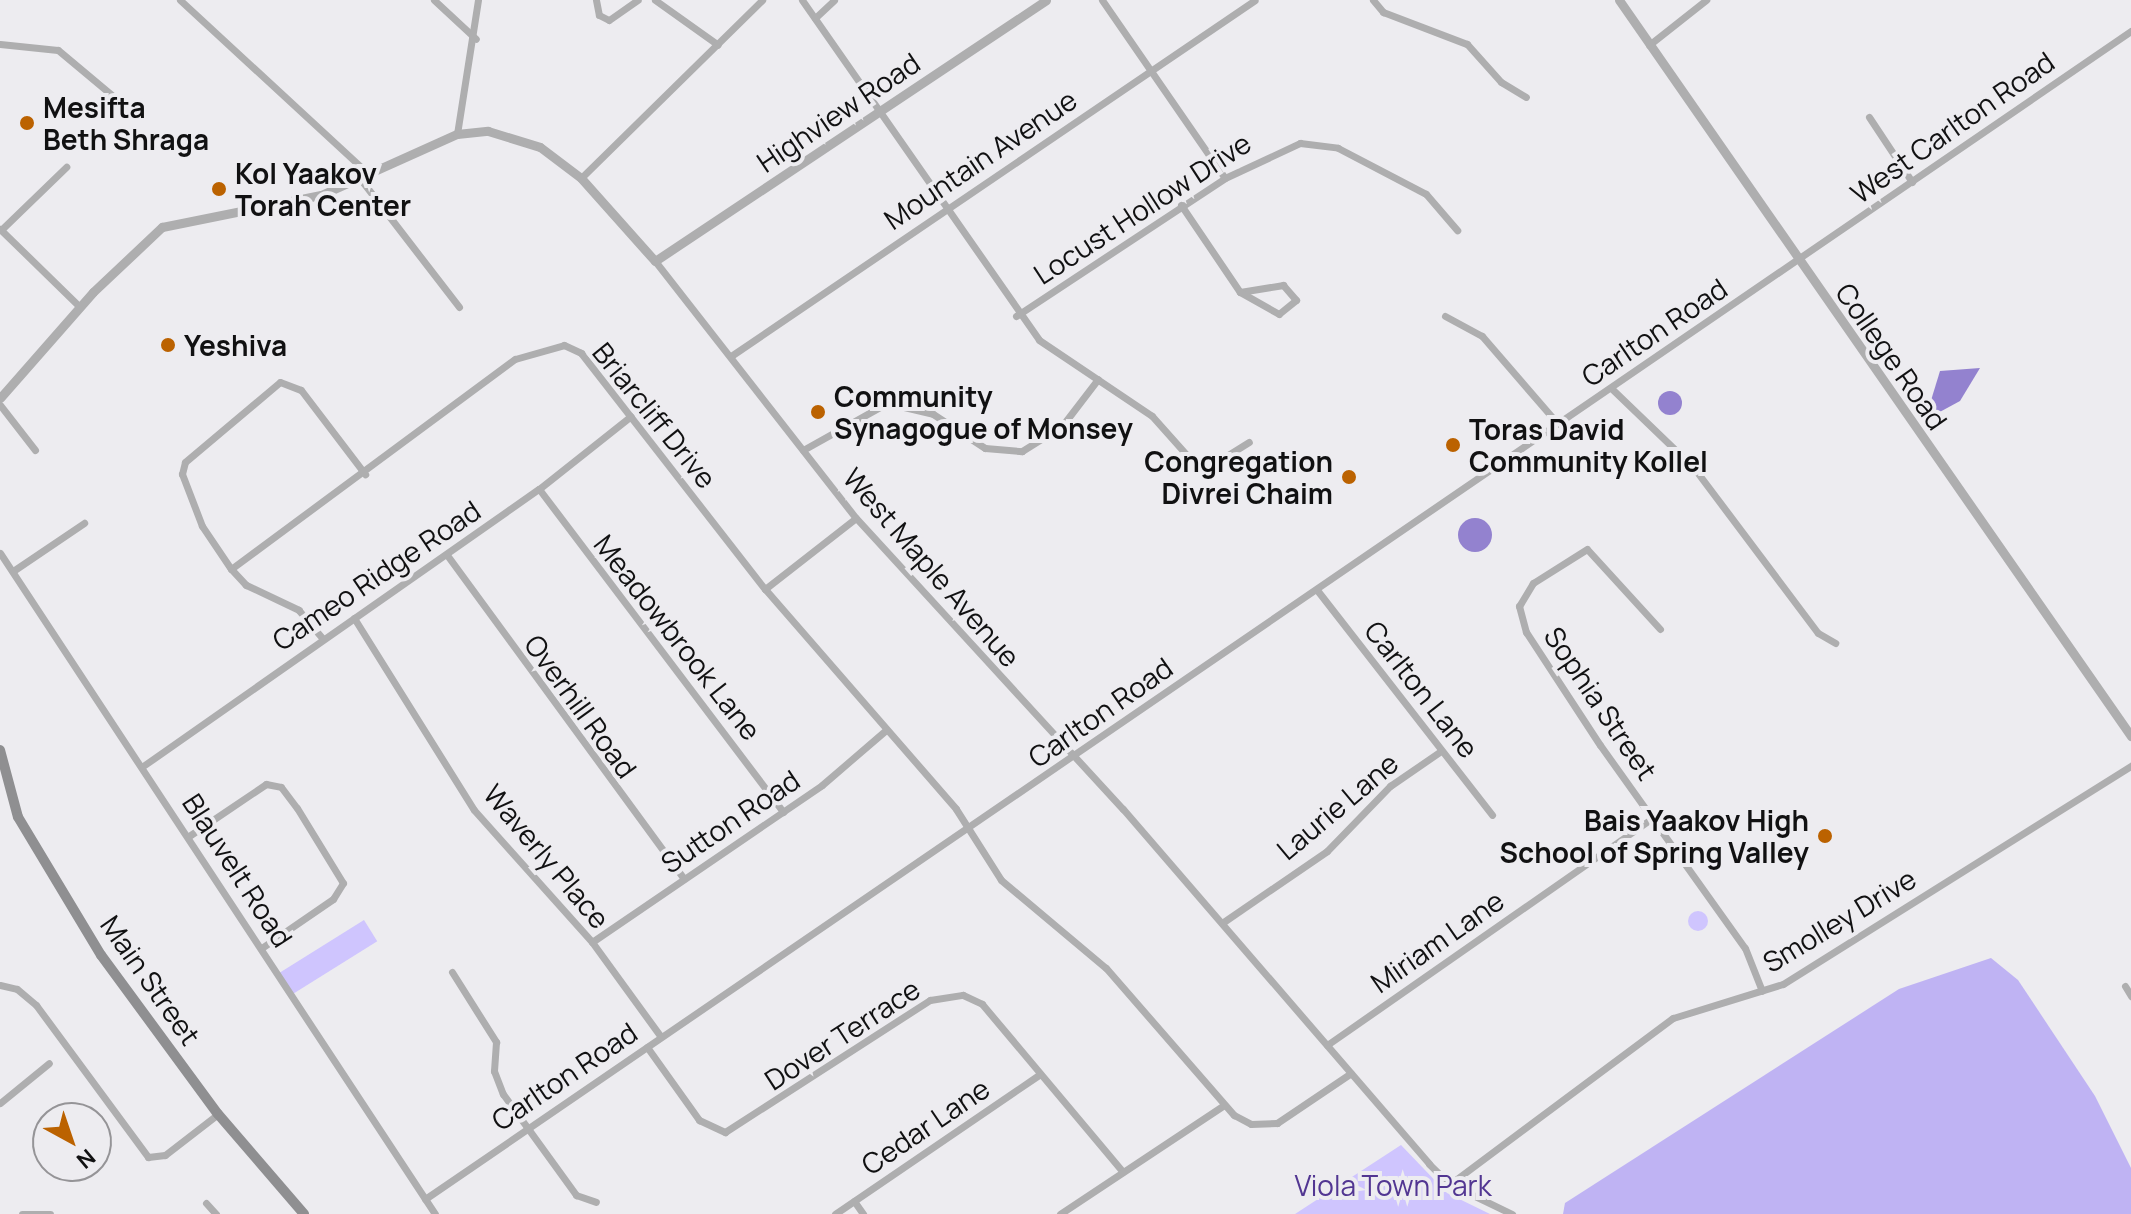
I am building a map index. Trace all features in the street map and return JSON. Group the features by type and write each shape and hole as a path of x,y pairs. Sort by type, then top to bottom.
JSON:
{"main road":[{"name":"Main Street","path":"0,750 18,817 69,904 218,1114 304,1214"}],"street":[{"path":"180,0 367,179 459,307"},
{"path":"434,0 476,39"},
{"path":"0,398 80,307 162,227 367,179 457,134 476,39 478,0"},
{"path":"596,0 599,15 609,20 638,0"},
{"path":"655,0 718,45"},
{"path":"581,178 618,135 676,91 762,0"},
{"path":"802,0 1016,316 1152,416 1193,462 1220,460 1249,442"},
{"path":"815,18 834,0"},
{"name":"Highview Road","path":"655,261 1046,0"},
{"path":"1102,0 1225,178"},
{"name":"Mountain Avenue","path":"731,356 944,208 1255,0"},
{"path":"1373,0 1383,12 1467,44 1501,82 1526,97"},
{"name":"College Road","path":"1619,0 2131,736"},
{"path":"1649,45 1706,0"},
{"name":"West Carlton Road","path":"1799,261 2131,31"},
{"path":"0,44 58,50 137,116"},
{"path":"1869,117 1912,182"},
{"name":"West Maple Avenue","path":"457,134 522,139 581,178 655,261 856,518 1222,923 1450,1184 1512,1214"},
{"name":"Locust Hollow Drive","path":"1016,316 1225,178 1274,150 1300,143 1338,148 1426,194 1457,230"},
{"path":"66,167 0,230 80,307"},
{"path":"1181,205 1240,292 1279,314 1296,300 1283,285 1240,292"},
{"name":"Carlton Road","path":"425,1199 1557,423 1799,261"},
{"path":"1445,316 1492,345 1557,423"},
{"name":"Briarcliff Drive","path":"231,569 303,510 365,474 515,359 550,345 581,353 765,589 969,828 1001,880 1106,968 1224,1105"},
{"path":"803,450 887,403 933,414 985,448 1022,451 1062,426 1098,379"},
{"path":"323,639 299,610 246,585 231,569 202,526 182,474 185,462 280,382 301,390 365,474"},
{"path":"1611,388 1694,468 1818,633 1835,643"},
{"path":"0,405 35,450"},
{"name":"Cameo Ridge Road","path":"143,766 447,555 539,489 631,416"},
{"name":"Meadowbrook Lane","path":"539,489 783,812"},
{"path":"765,589 856,518"},
{"path":"13,571 84,523"},
{"name":"Sophia Street","path":"1660,629 1587,549 1533,583 1519,606 1526,632 1651,819 1745,948 1762,991"},
{"name":"Blauvelt Road","path":"0,553 263,947 435,1214"},
{"name":"Overhill Road","path":"447,555 684,879"},
{"name":"Carlton Lane","path":"1317,590 1492,815"},
{"name":"Waverly Place","path":"354,618 474,810 592,942 661,1037"},
{"name":"Sutton Road","path":"592,942 783,812 886,730"},
{"name":"Laurie Lane","path":"1222,923 1327,851 1390,786 1441,751"},
{"name":"Smolley Drive","path":"1450,1184 1673,1018 1762,991 1811,968 2131,766"},
{"path":"189,836 266,784 281,787 297,808 343,883 333,899 263,947"},
{"name":"Miriam Lane","path":"1327,1045 1651,819"},
{"path":"452,972 496,1042 496,1083 576,1195 596,1202"},
{"path":"0,985 27,995 148,1157 165,1155 218,1114"},
{"path":"2125,986 2131,996"},
{"name":"Dover Terrace","path":"647,1047 699,1120 725,1132 943,995 982,1004 1123,1172"},
{"path":"0,1103 49,1063"},
{"path":"1060,1214 1224,1105 1245,1122 1268,1125 1351,1073"},
{"name":"Cedar Lane","path":"835,1214 1040,1074"},
{"path":"854,1201 863,1214"},
{"path":"206,1203 216,1214"},
{"path":"22,1214 50,1214"}],"green space":[{"path":"1698,911 1705,914 1708,921 1705,928 1698,931 1691,928 1688,921 1691,914"},
{"path":"364,920 377,941 292,994 279,973"},
{"name":"Viola Town Park","path":"1401,1145 1447,1193 1490,1214 1295,1214"}],"shaded area":[{"path":"1980,368 1960,401 1925,420 1940,371"},
{"path":"1670,391 1681,398 1682,403 1675,414 1670,415 1659,408 1658,403 1665,392"},
{"path":"1475,518 1487,523 1492,535 1487,547 1475,552 1463,547 1458,535 1463,523"},
{"path":"1991,958 2018,980 2095,1096 2131,1168 2131,1214 1563,1214 1565,1203 1899,989"}],"place":[{"name":"Mesifta Beth Shraga","path":"27,123"},
{"name":"Kol Yaakov Torah Center","path":"219,189"},
{"name":"Yeshiva","path":"168,345"},
{"name":"Community Synagogue of Monsey","path":"818,412"},
{"name":"Toras David Community Kollel","path":"1453,445"},
{"name":"Congregation Divrei Chaim","path":"1349,477"},
{"name":"Bais Yaakov High School of Spring Valley","path":"1825,836"}]}
